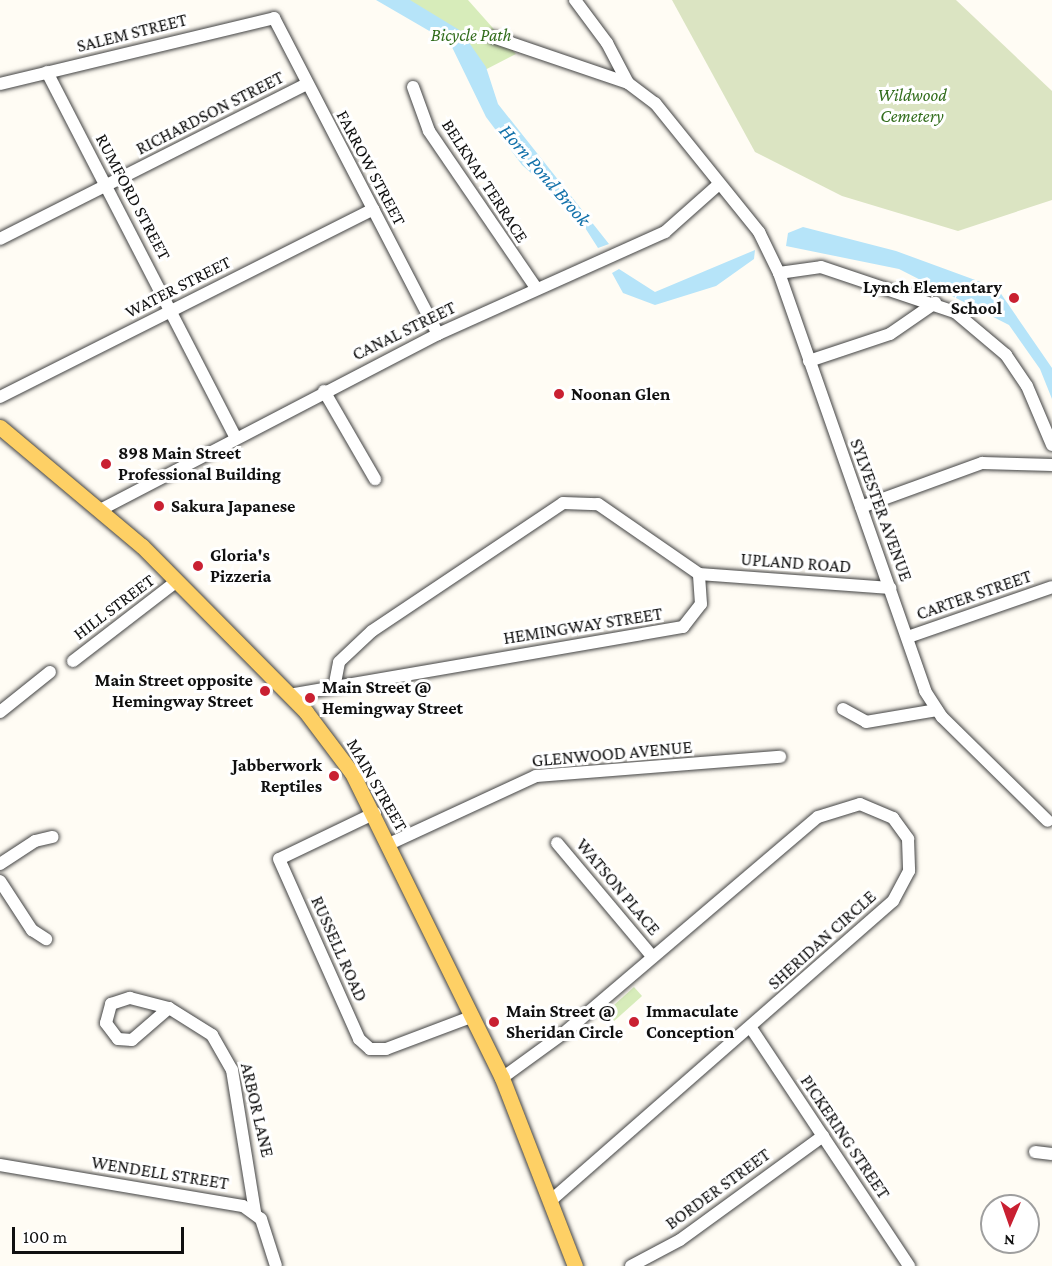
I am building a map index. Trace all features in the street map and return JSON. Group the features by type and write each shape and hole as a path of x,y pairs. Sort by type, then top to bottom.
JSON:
{"main road":[{"name":"MAIN STREET","path":"0,427 102,509 289,694 329,741 375,813 502,1078 552,1199 575,1266"}],"street":[{"path":"575,0 608,43 628,83"},
{"name":"SALEM STREET","path":"0,84 274,18"},
{"name":"FARROW STREET","path":"274,18 438,334"},
{"path":"493,37 628,83"},
{"name":"RUMFORD STREET","path":"47,72 172,310 235,436"},
{"name":"SYLVESTER AVENUE","path":"628,83 655,103 718,185 759,232 779,273 925,691 937,711 1048,821"},
{"name":"RICHARDSON STREET","path":"0,238 307,84"},
{"name":"BELKNAP TERRACE","path":"414,87 429,132 536,288"},
{"name":"CANAL STREET","path":"102,509 235,436 438,334 665,232 718,185"},
{"name":"WATER STREET","path":"0,398 373,209"},
{"path":"779,273 820,267 935,303 972,324 1006,355 1027,386 1052,445"},
{"path":"809,361 890,334 935,303"},
{"path":"324,391 375,479"},
{"path":"861,507 982,463 1052,465"},
{"path":"335,683 339,662 372,631 563,503 598,504 699,574"},
{"name":"UPLAND ROAD","path":"699,574 890,588"},
{"name":"HEMINGWAY STREET","path":"289,694 335,683 683,627 701,604 699,574"},
{"name":"HILL STREET","path":"73,661 177,582"},
{"name":"CARTER STREET","path":"908,637 1052,587"},
{"path":"0,712 50,672"},
{"path":"843,708 866,722 937,711"},
{"name":"GLENWOOD AVENUE","path":"389,844 537,776 780,757"},
{"name":"SHERIDAN CIRCLE","path":"502,1078 564,1033 651,955 831,810 860,804 893,818 908,839 904,885 877,916 552,1199"},
{"name":"RUSSELL ROAD","path":"375,813 279,859 359,1039 370,1049 386,1049 471,1017"},
{"path":"0,864 35,841 53,837"},
{"name":"WATSON PLACE","path":"557,843 651,955"},
{"path":"0,881 32,930 46,939"},
{"name":"ARBOR LANE","path":"169,1008 132,1040 118,1039 106,1023 108,1010 123,998 169,1008 212,1035 232,1070 255,1212"},
{"name":"PICKERING STREET","path":"751,1028 909,1266"},
{"name":"BORDER STREET","path":"631,1266 680,1240 823,1136"},
{"path":"1035,1152 1052,1154"},
{"name":"WENDELL STREET","path":"0,1165 233,1203 255,1212"},
{"path":"255,1212 266,1228 276,1266"}],"green space":[{"name":"Bicycle Path","path":"409,0 468,0 516,54 479,73"},
{"name":"Wildwood Cemetery","path":"672,0 956,0 1052,91 1052,200 958,231 842,196 755,152"},
{"path":"634,987 642,996 612,1023 604,1014"}],"water":[{"name":"Horn Pond Brook","path":"376,0 410,0 461,31 486,67 498,104 609,244 598,248 575,212 522,165 486,117 450,43"},
{"path":"803,227 896,251 997,288 1052,368 1052,399 1040,369 1009,325 899,269 786,246 788,233"},
{"path":"755,250 754,259 716,286 655,305 623,293 612,273 619,269 655,292"}],"place":[{"name":"Lynch Elementary School","path":"1014,298"},
{"name":"Noonan Glen","path":"559,394"},
{"name":"898 Main Street Professional Building","path":"106,464"},
{"name":"Sakura Japanese","path":"159,506"},
{"name":"Gloria's Pizzeria","path":"198,566"},
{"name":"Main Street opposite Hemingway Street","path":"265,691"},
{"name":"Main Street @ Hemingway Street","path":"310,698"},
{"name":"Jabberwork Reptiles","path":"334,776"},
{"name":"Main Street @ Sheridan Circle","path":"494,1022"},
{"name":"Immaculate Conception","path":"634,1022"}]}
